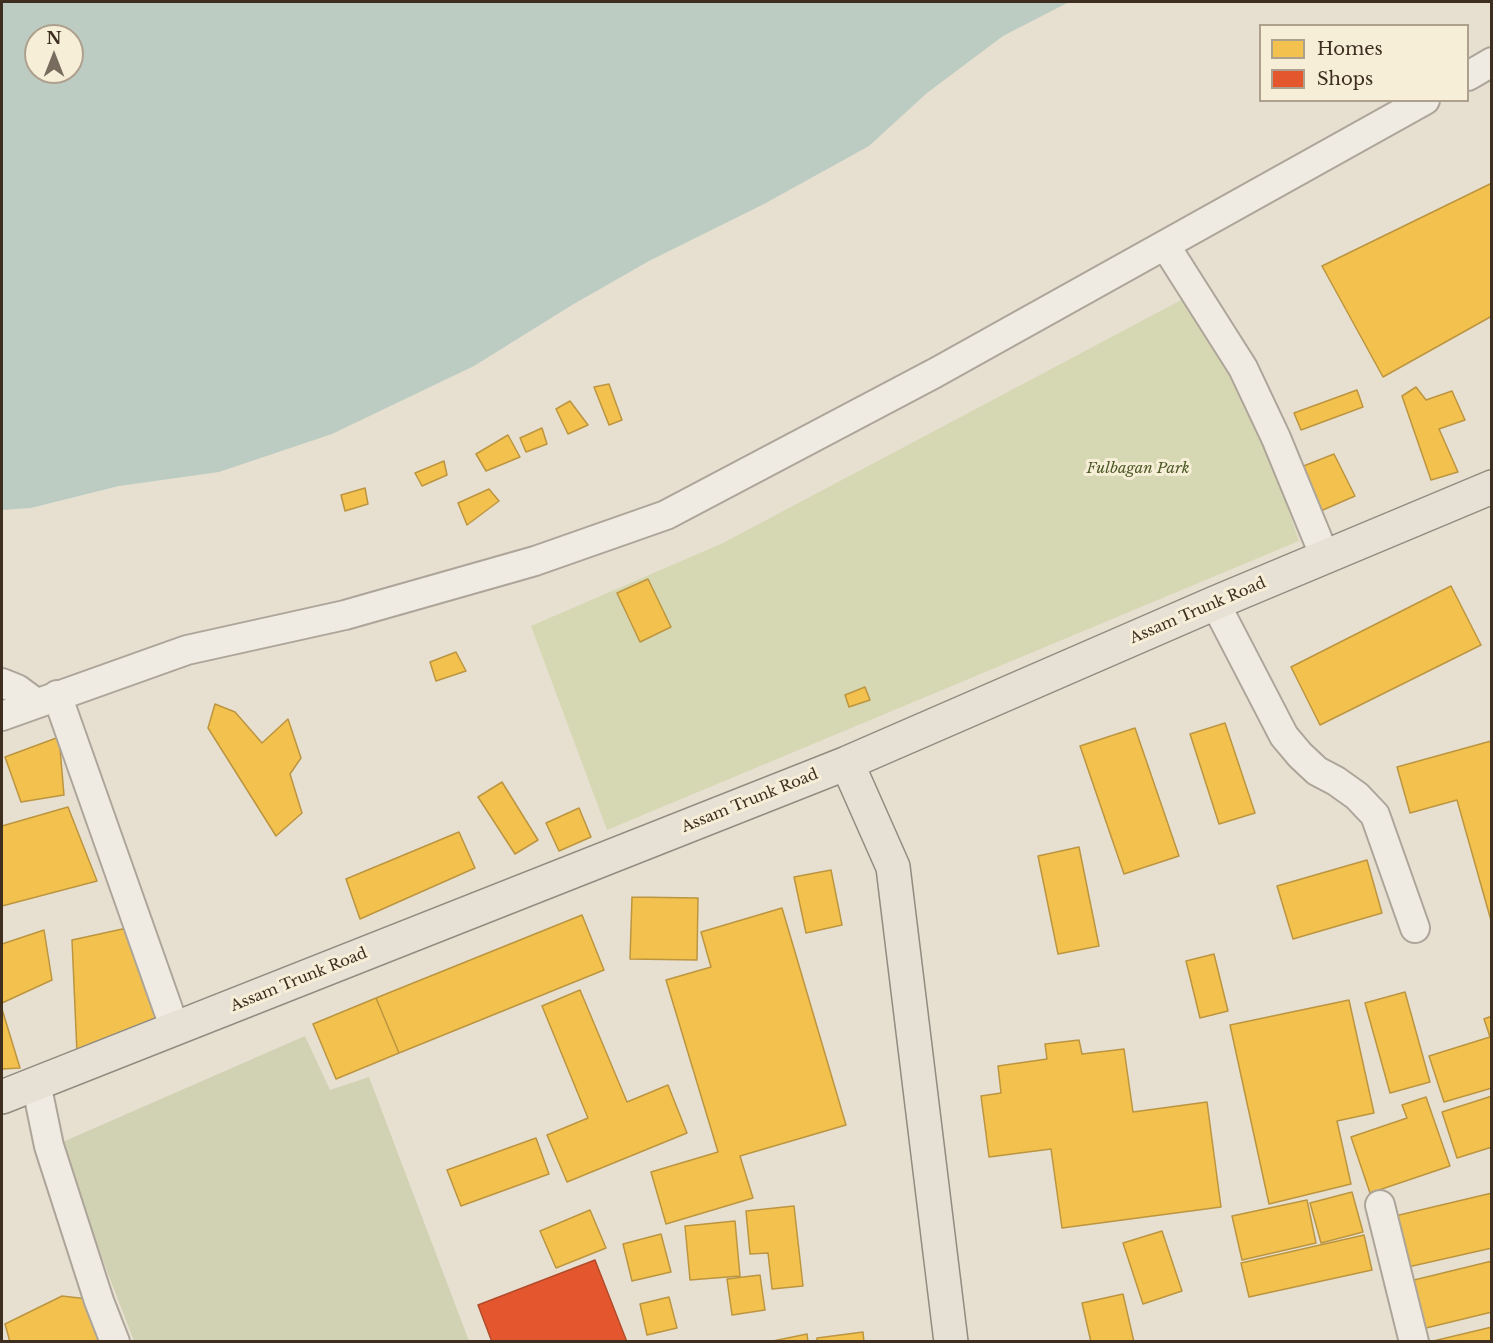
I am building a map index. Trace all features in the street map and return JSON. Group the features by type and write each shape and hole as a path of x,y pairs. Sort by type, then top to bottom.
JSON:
{"main road":[{"name":"Assam Trunk Road","path":"2,1097 846,763 1215,603 1491,487"},
{"path":"846,763 893,867 951,1341"}],"street":[{"path":"1469,75 1491,62"},
{"path":"2,716 187,650 345,615 535,561 666,515 935,374 1421,102"},
{"path":"1165,245 1243,368 1276,438 1325,557"},
{"path":"1215,603 1284,736 1317,771 1358,796 1375,815 1415,928"},
{"path":"2,683 46,699 175,1029"},
{"path":"36,1083 49,1146 99,1301 115,1341"},
{"path":"1380,1205 1414,1341"}],"green space":[{"name":"Fulbagan Park","path":"1185,298 1246,386 1299,541 607,830 531,626 723,543"},
{"path":"305,1036 330,1090 369,1077 469,1341 134,1341 58,1144"}],"shaded area":[{"path":"2,2 1069,2 1003,36 927,93 869,146 764,204 649,261 572,305 474,366 332,434 219,472 119,486 31,508 2,510"}],"building: Homes":[{"path":"1492,183 1492,316 1383,377 1322,266"},
{"path":"609,384 622,420 609,425 594,387"},
{"path":"1416,387 1426,400 1452,391 1465,420 1439,429 1458,472 1431,480 1402,396"},
{"path":"1357,390 1363,407 1301,430 1294,413"},
{"path":"570,401 588,425 568,434 556,409"},
{"path":"542,428 547,444 526,452 520,438"},
{"path":"508,435 520,457 486,471 476,454"},
{"path":"1334,454 1355,496 1316,513 1296,469"},
{"path":"444,461 447,475 422,486 415,473"},
{"path":"365,488 368,504 345,511 341,495"},
{"path":"489,489 499,501 467,525 458,503"},
{"path":"648,579 671,627 640,642 617,593"},
{"path":"1451,586 1481,645 1320,725 1291,667"},
{"path":"456,652 466,671 436,681 430,662"},
{"path":"865,687 870,700 849,707 845,695"},
{"path":"215,704 235,712 262,743 288,719 301,758 290,774 302,813 276,836 208,728"},
{"path":"1225,723 1255,813 1219,824 1190,734"},
{"path":"1135,728 1179,856 1124,874 1080,746"},
{"path":"59,737 64,795 21,802 5,757"},
{"path":"1491,741 1492,924 1457,800 1410,813 1397,767"},
{"path":"502,782 538,840 515,854 478,797"},
{"path":"68,807 97,881 2,906 2,826"},
{"path":"579,808 591,837 559,851 546,823"},
{"path":"459,832 475,868 360,919 346,879"},
{"path":"1079,847 1099,946 1058,954 1038,856"},
{"path":"1367,860 1382,913 1293,939 1277,886"},
{"path":"831,870 842,925 806,933 794,877"},
{"path":"632,897 698,898 697,960 630,959"},
{"path":"782,908 846,1125 740,1156 753,1198 666,1224 651,1172 718,1152 666,980 711,967 701,932"},
{"path":"582,915 604,970 399,1053 376,998"},
{"path":"127,928 161,1022 77,1053 72,940"},
{"path":"44,930 52,980 2,1003 2,944"},
{"path":"1214,954 1228,1011 1200,1018 1186,961"},
{"path":"580,990 627,1102 668,1085 687,1133 567,1182 547,1135 588,1118 542,1006"},
{"path":"1405,992 1430,1082 1390,1093 1365,1003"},
{"path":"376,998 399,1053 336,1079 313,1024"},
{"path":"1349,1000 1374,1113 1337,1121 1351,1184 1269,1204 1230,1025"},
{"path":"2,1009 20,1068 2,1069"},
{"path":"1492,1016 1492,1088 1444,1102 1429,1056 1490,1037 1484,1019"},
{"path":"1079,1040 1082,1054 1124,1049 1133,1112 1207,1102 1221,1207 1062,1228 1051,1149 989,1157 981,1096 1001,1093 998,1066 1047,1059 1045,1044"},
{"path":"1492,1096 1492,1147 1457,1158 1442,1112"},
{"path":"1426,1097 1450,1166 1370,1193 1351,1137 1407,1118 1402,1105"},
{"path":"536,1138 549,1174 461,1206 447,1170"},
{"path":"1352,1192 1363,1232 1321,1243 1310,1203"},
{"path":"1492,1193 1492,1248 1408,1267 1395,1216"},
{"path":"1307,1200 1316,1243 1242,1260 1232,1216"},
{"path":"794,1206 803,1286 772,1289 768,1253 750,1254 746,1211"},
{"path":"590,1210 606,1248 556,1268 540,1231"},
{"path":"735,1221 740,1276 690,1280 685,1226"},
{"path":"1162,1231 1182,1291 1143,1304 1123,1243"},
{"path":"661,1234 671,1272 632,1281 623,1244"},
{"path":"1364,1235 1372,1270 1249,1297 1241,1263"},
{"path":"1492,1261 1492,1312 1422,1329 1410,1281"},
{"path":"760,1275 765,1310 732,1315 727,1279"},
{"path":"1123,1294 1134,1342 1091,1342 1082,1303"},
{"path":"62,1296 88,1299 104,1342 10,1342 5,1324"},
{"path":"669,1297 677,1328 647,1335 640,1304"},
{"path":"1492,1327 1492,1342 1429,1342"},
{"path":"863,1332 864,1342 817,1342 817,1338"},
{"path":"807,1334 808,1342 768,1342"}],"building: Shops":[{"path":"595,1260 627,1342 492,1342 478,1305"}]}
